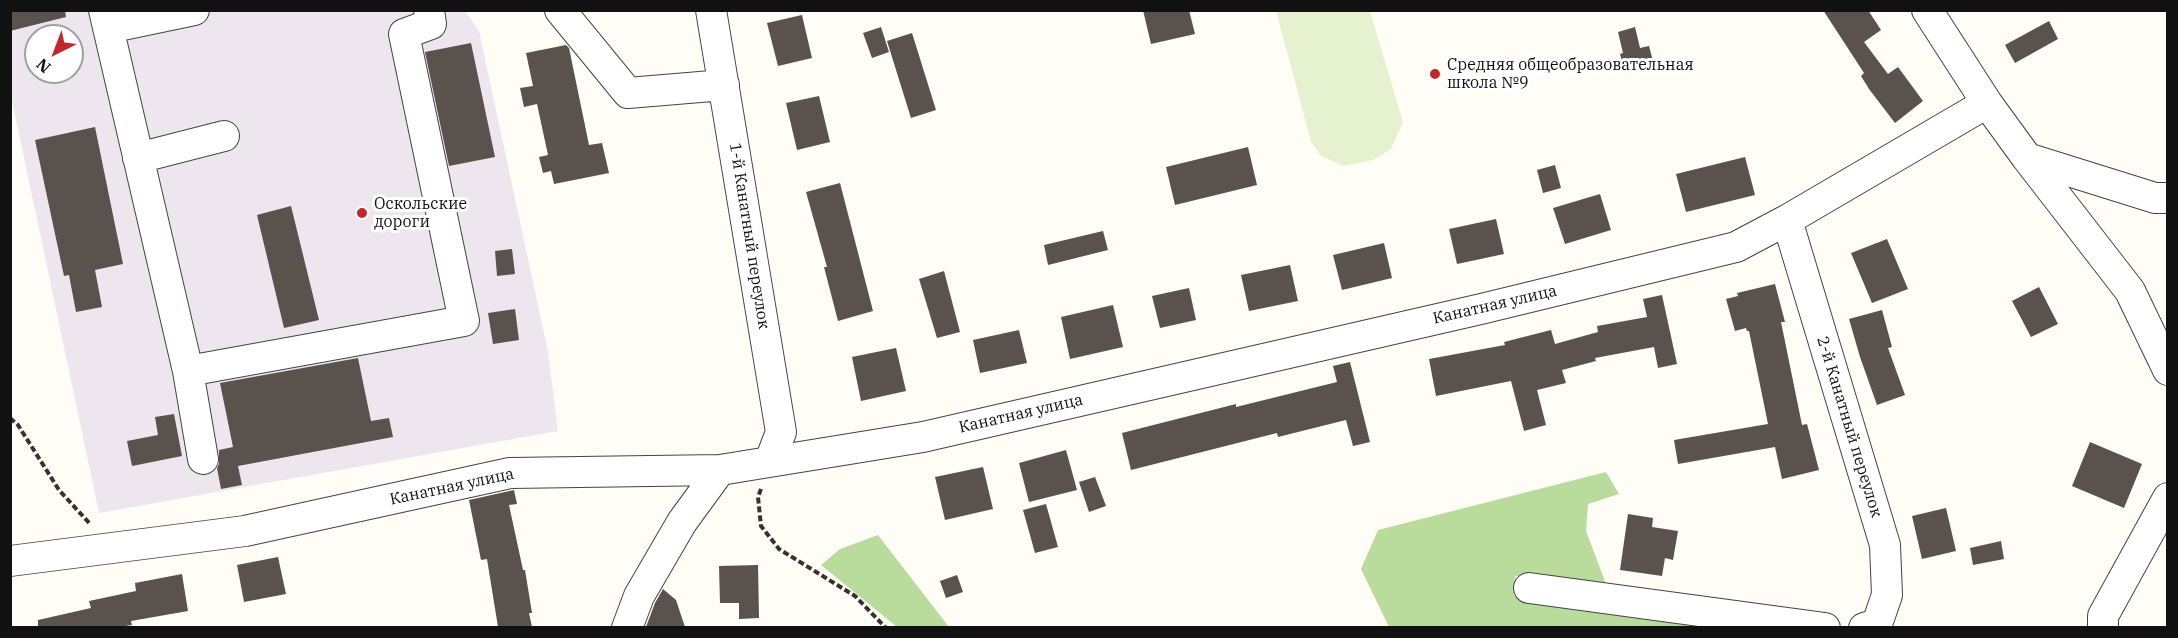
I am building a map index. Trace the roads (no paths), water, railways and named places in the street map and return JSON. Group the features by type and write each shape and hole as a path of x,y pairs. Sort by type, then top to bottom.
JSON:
{"street":[{"path":"194,10 106,19 188,371 203,459"},
{"path":"188,371 464,321 404,33 431,24 429,10"},
{"path":"560,10 628,93 724,85"},
{"name":"1-й Канатный переулок","path":"711,10 781,432 770,460"},
{"path":"1927,10 1987,103 2130,291 2168,370"},
{"name":"Канатная улица","path":"10,561 245,531 510,473 720,470 770,460 923,437 1659,267 1736,247 1787,220 1987,103"},
{"path":"138,158 224,136"},
{"path":"2027,158 2155,198 2168,198"},
{"name":"2-й Канатный переулок","path":"1787,220 1884,545 1887,596 1877,624 1864,627"},
{"path":"627,627 639,596 682,522 720,470"},
{"path":"2103,627 2103,616 2168,498"},
{"path":"1529,588 1825,627"}],"place":[{"name":"Средняя общеобразовательная школа №9","path":"1435,74"},
{"name":"Оскольские дороги","path":"362,213"}]}
